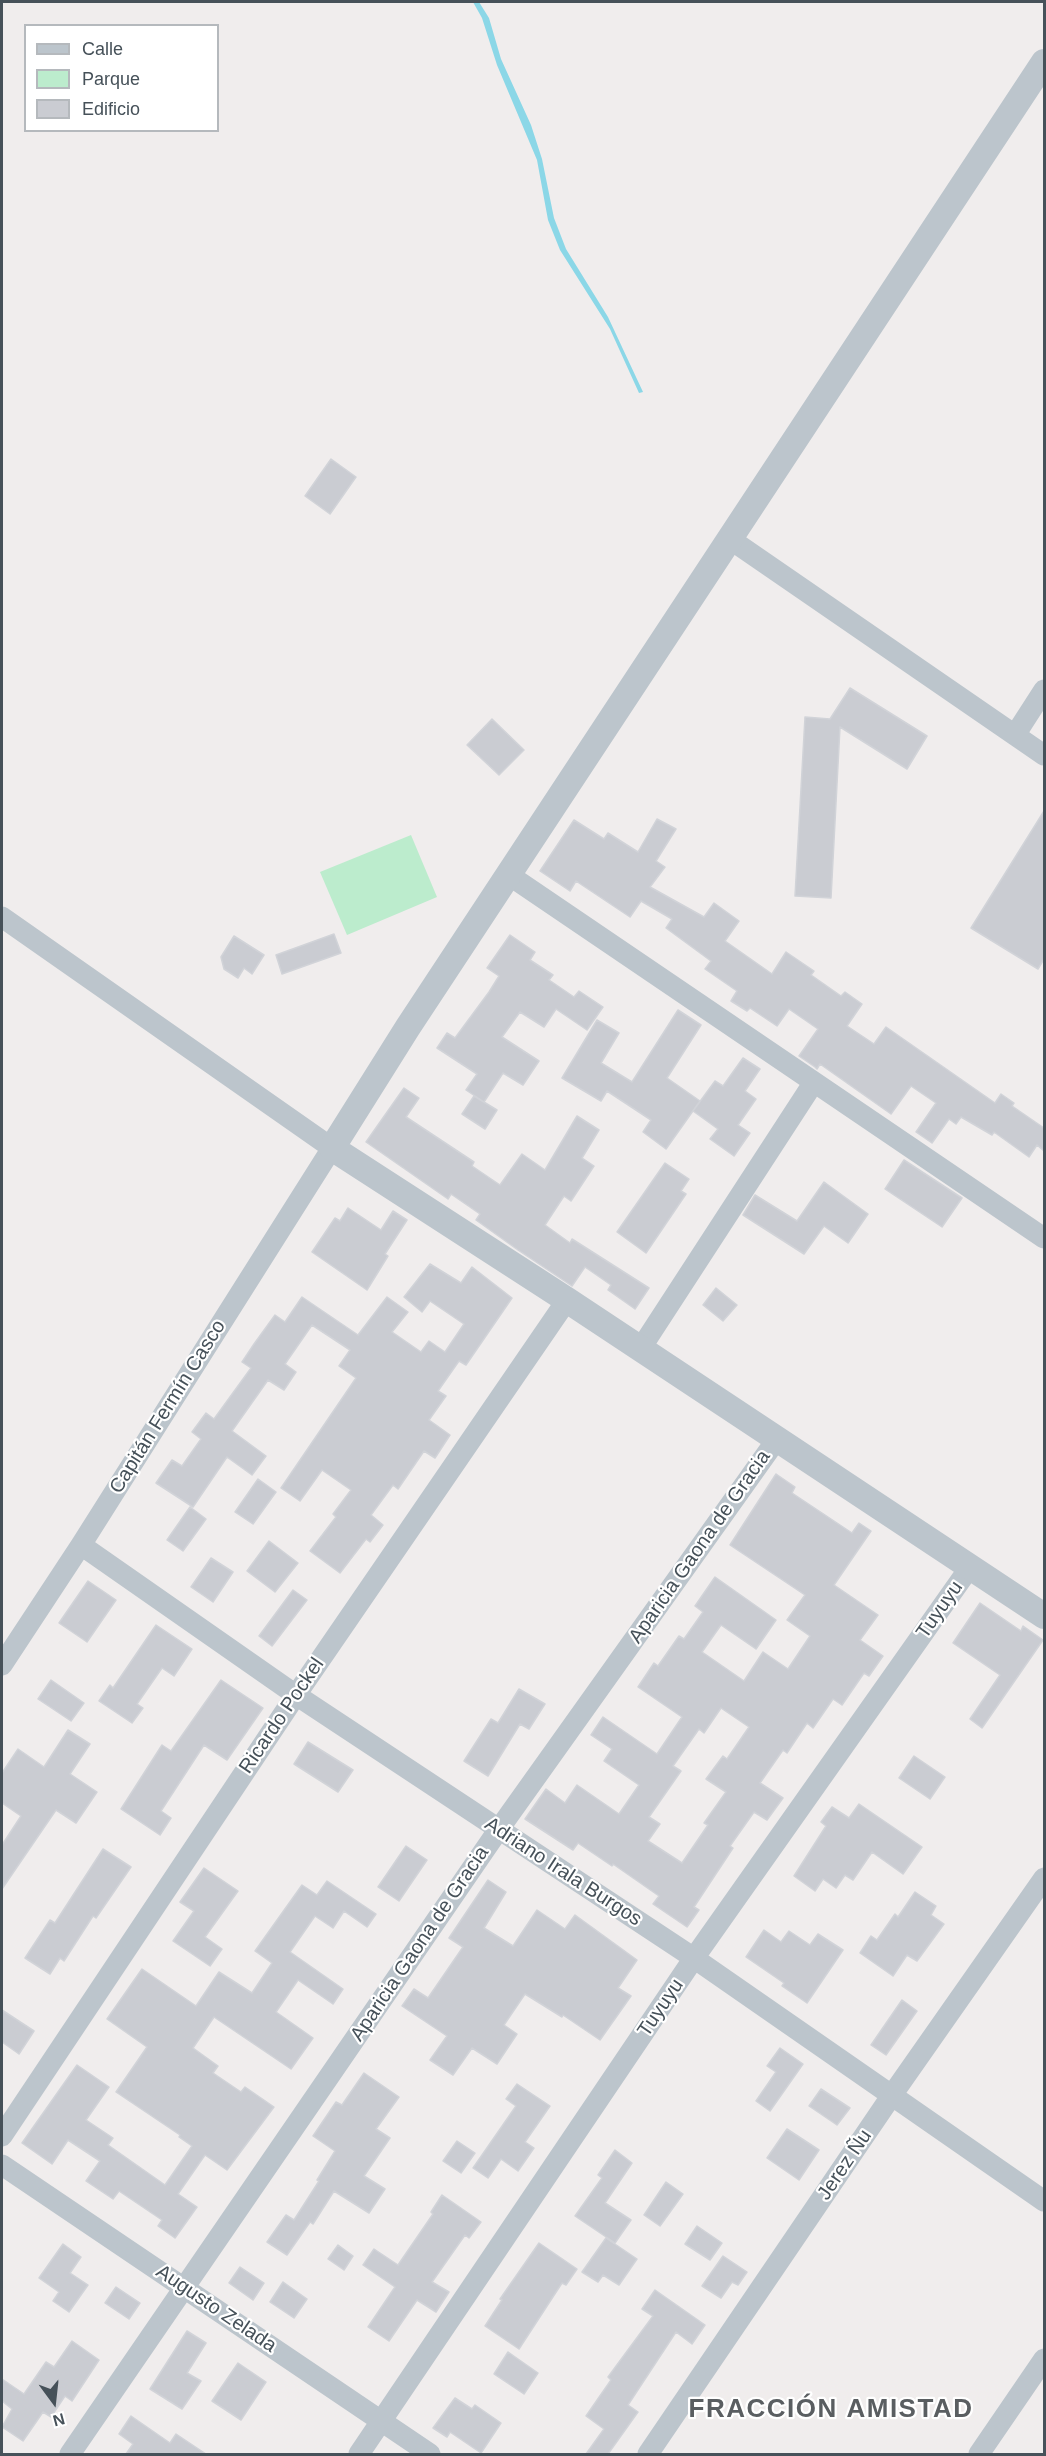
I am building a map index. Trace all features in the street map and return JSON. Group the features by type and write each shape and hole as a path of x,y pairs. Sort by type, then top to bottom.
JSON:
{"street":[{"path":"332,1148 1044,62"},
{"path":"730,539 1044,755"},
{"path":"1015,735 1044,690"},
{"path":"509,875 1044,1238"},
{"path":"2,917 332,1148 641,1348 1044,1616"},
{"path":"641,1348 814,1082"},
{"name":"Capitán Fermín Casco","path":"2,1665 81,1545 332,1148"},
{"name":"Ricardo Pockel","path":"2,2136 296,1695 567,1300"},
{"name":"Aparicia Gaona de Gracia","path":"70,2454 499,1829 777,1438"},
{"name":"Adriano Irala Burgos","path":"81,1545 296,1695 694,1959 1044,2201"},
{"name":"Tuyuyu","path":"359,2454 694,1959 970,1567"},
{"name":"Jerez Ñu","path":"648,2454 892,2095 1044,1878"},
{"name":"Augusto Zelada","path":"2,2165 430,2454"},
{"path":"979,2454 1044,2359"}],"green space":[{"path":"411,835 437,897 347,935 320,872"}],"water":[{"path":"473,2 479,2 489,18 501,59 531,125 542,159 554,218 566,249 608,317 643,392 639,393 610,329 560,250 548,220 537,160 497,65 482,18"}],"building":[{"path":"331,459 356,477 330,514 305,496"},
{"path":"850,688 927,736 907,769 840,727 831,898 795,896 805,717 830,719"},
{"path":"492,719 524,750 499,775 467,745"},
{"path":"1044,811 1044,959 1038,969 971,928"},
{"path":"657,819 676,829 656,861 665,867 650,887 704,917 714,903 739,921 725,941 772,974 786,952 814,971 811,975 841,996 845,992 862,1004 847,1026 874,1044 886,1027 995,1103 1001,1094 1014,1103 1012,1106 1044,1128 1044,1151 1037,1145 1029,1157 994,1132 992,1135 961,1117 956,1124 949,1119 932,1143 916,1132 936,1103 911,1086 891,1114 820,1064 817,1069 799,1056 818,1029 789,1009 777,1026 750,1008 747,1011 731,1001 737,991 705,969 711,961 666,928 672,919 641,901 630,917 576,881 570,891 540,871 574,820 604,839 608,833 638,852"},
{"path":"334,934 341,953 282,974 276,955"},
{"path":"510,935 535,952 530,960 553,975 549,980 574,997 579,991 603,1007 587,1030 556,1009 544,1027 520,1012 502,1037 539,1061 523,1085 503,1073 484,1102 466,1090 477,1074 437,1048 447,1033 455,1038 489,992 499,976 487,968"},
{"path":"234,936 264,955 252,974 244,968 238,978 224,969 221,957"},
{"path":"678,1010 701,1025 667,1078 700,1101 666,1149 643,1132 651,1120 607,1091 601,1101 562,1078 597,1020 619,1033 601,1063 632,1082"},
{"path":"743,1058 760,1069 745,1091 756,1099 738,1125 750,1133 734,1156 710,1139 718,1129 693,1111 715,1081 723,1086"},
{"path":"404,1088 419,1098 406,1117 474,1162 472,1166 500,1185 522,1154 545,1170 577,1116 599,1130 582,1158 594,1166 571,1201 564,1196 545,1225 570,1243 572,1239 649,1288 635,1309 608,1290 611,1285 585,1267 572,1286 476,1220 480,1214 451,1194 448,1199 366,1142"},
{"path":"474,1096 497,1110 485,1129 462,1114"},
{"path":"904,1160 962,1198 942,1227 885,1189"},
{"path":"665,1163 689,1179 681,1191 686,1194 646,1253 617,1232"},
{"path":"824,1182 868,1214 848,1243 824,1226 804,1254 743,1215 755,1195 797,1221"},
{"path":"348,1208 381,1230 393,1211 407,1220 385,1254 388,1256 367,1290 312,1252 335,1218 340,1221"},
{"path":"430,1264 461,1283 472,1267 512,1298 466,1365 459,1361 438,1391 446,1396 429,1420 450,1435 435,1458 424,1451 398,1489 393,1485 371,1515 383,1525 370,1542 366,1539 340,1573 310,1551 336,1517 333,1514 351,1490 322,1470 300,1501 281,1488 356,1378 339,1366 350,1350 312,1325 285,1364 296,1372 284,1390 268,1380 232,1431 266,1456 252,1475 227,1457 193,1507 156,1483 172,1460 182,1466 201,1439 192,1432 206,1413 214,1419 251,1368 242,1362 275,1315 285,1322 302,1297 358,1335 387,1297 408,1312 392,1332 421,1352 429,1341 445,1352 464,1324 430,1301 422,1312 404,1297"},
{"path":"716,1288 737,1305 723,1321 703,1305"},
{"path":"776,1474 795,1487 792,1493 852,1533 859,1523 871,1531 834,1585 878,1615 860,1640 883,1656 869,1676 864,1673 842,1705 833,1699 813,1728 807,1723 787,1753 783,1750 760,1783 783,1798 767,1820 754,1812 730,1846 733,1848 694,1907 699,1910 687,1927 653,1904 659,1896 613,1864 612,1866 578,1843 573,1850 525,1819 546,1789 565,1803 577,1785 619,1814 639,1785 604,1761 612,1749 591,1735 603,1717 657,1754 682,1717 638,1687 654,1663 658,1666 679,1636 684,1639 703,1612 695,1606 715,1577 776,1620 756,1649 721,1625 702,1652 744,1681 763,1652 788,1669 810,1636 787,1620 805,1595 730,1545","holes":["721,1708 749,1727 727,1759 723,1756 706,1779 726,1792 704,1823 708,1825 682,1863 648,1841 660,1824 649,1817 681,1771 673,1766 699,1729 704,1733"]},
{"path":"258,1479 276,1492 253,1524 235,1512"},
{"path":"190,1507 206,1519 183,1551 167,1540"},
{"path":"269,1541 298,1563 275,1592 247,1571"},
{"path":"211,1558 233,1572 213,1602 191,1587"},
{"path":"88,1581 116,1600 87,1642 59,1623"},
{"path":"293,1590 307,1600 272,1646 259,1636"},
{"path":"980,1603 1021,1631 1023,1626 1043,1640 982,1728 970,1719 1000,1675 953,1643"},
{"path":"156,1625 192,1649 174,1676 162,1668 137,1704 143,1708 132,1723 99,1701 110,1685 113,1688"},
{"path":"51,1680 84,1703 71,1721 38,1699"},
{"path":"221,1680 263,1708 227,1760 204,1745 161,1811 171,1818 160,1835 121,1809 162,1745 171,1751"},
{"path":"519,1689 545,1704 529,1729 520,1724 488,1776 464,1761 491,1719 498,1723"},
{"path":"68,1730 90,1744 70,1774 97,1792 76,1823 56,1810 2,1889 2,1845 21,1816 2,1803 2,1773 18,1749 44,1767"},
{"path":"308,1742 353,1770 338,1792 294,1764"},
{"path":"914,1756 945,1777 930,1799 899,1778"},
{"path":"859,1804 922,1847 903,1874 872,1852 853,1880 845,1875 836,1888 823,1879 815,1891 794,1876 826,1826 821,1822 832,1807 849,1818"},
{"path":"406,1846 427,1860 399,1901 378,1887"},
{"path":"103,1849 131,1867 96,1918 93,1916 64,1961 60,1958 50,1974 25,1958 50,1920 55,1923"},
{"path":"204,1868 238,1891 205,1937 222,1949 210,1966 173,1941 194,1911 180,1902"},
{"path":"488,1880 506,1892 484,1928 513,1946 537,1910 565,1929 575,1915 637,1960 618,1988 631,1996 600,2040 563,2015 562,2017 525,1994 504,2025 517,2034 497,2064 472,2048 453,2075 430,2060 447,2036 402,2006 414,1989 428,1998 463,1947 449,1938"},
{"path":"327,1881 376,1914 367,1927 344,1911 333,1928 315,1916 290,1952 343,1989 333,2004 298,1980 276,2012 313,2038 291,2069 214,2017 193,2048 218,2066 213,2073 241,2092 245,2087 274,2107 227,2170 205,2155 178,2194 197,2207 175,2238 158,2226 162,2220 119,2191 113,2199 86,2181 100,2161 68,2140 52,2164 22,2143 77,2065 109,2087 86,2120 113,2138 108,2145 165,2185 192,2146 179,2137 180,2135 116,2092 147,2047 107,2019 142,1969 196,2006 219,1972 252,1993 272,1963 255,1951 302,1885 317,1895"},
{"path":"915,1892 936,1906 931,1915 944,1924 917,1961 907,1955 893,1976 860,1953 871,1936 877,1940 895,1914 898,1917"},
{"path":"764,1930 781,1942 789,1931 810,1945 818,1934 843,1950 807,2003 782,1986 784,1983 746,1957"},
{"path":"902,2000 917,2011 886,2055 871,2045"},
{"path":"2,2010 34,2031 19,2054 2,2042"},
{"path":"780,2048 803,2064 770,2111 756,2101 776,2072 767,2066"},
{"path":"364,2073 399,2097 376,2129 390,2138 364,2176 385,2189 369,2213 334,2191 313,2224 310,2222 287,2255 267,2242 286,2215 294,2220 319,2181 317,2180 335,2151 313,2136 336,2102 342,2105"},
{"path":"517,2084 550,2106 525,2142 534,2148 518,2171 501,2159 488,2178 473,2168 516,2106 506,2099"},
{"path":"821,2089 850,2108 837,2125 809,2106"},
{"path":"787,2129 819,2150 799,2180 767,2158"},
{"path":"457,2141 475,2153 461,2173 443,2161"},
{"path":"615,2150 632,2163 605,2203 631,2220 615,2243 575,2216 602,2178 598,2175"},
{"path":"666,2182 683,2194 660,2226 644,2215"},
{"path":"442,2195 481,2222 469,2238 465,2235 432,2282 449,2292 436,2312 417,2300 389,2341 368,2327 395,2287 363,2265 374,2249 398,2265 433,2214 431,2212"},
{"path":"697,2226 722,2243 710,2260 685,2244"},
{"path":"606,2238 637,2259 619,2285 603,2275 598,2282 582,2272"},
{"path":"539,2243 577,2269 566,2285 562,2283 519,2349 485,2326 502,2300 500,2299"},
{"path":"63,2244 81,2257 70,2273 88,2285 69,2312 53,2301 59,2292 39,2278"},
{"path":"338,2245 353,2256 344,2270 328,2259"},
{"path":"723,2256 747,2272 738,2285 732,2282 721,2298 702,2286"},
{"path":"240,2267 264,2283 253,2300 229,2283"},
{"path":"283,2282 307,2299 294,2318 270,2302"},
{"path":"116,2287 140,2303 129,2319 105,2303"},
{"path":"655,2290 705,2325 692,2344 676,2332 628,2405 638,2412 608,2454 586,2454 604,2429 586,2416 611,2380 608,2377 653,2316 642,2309"},
{"path":"187,2331 206,2343 187,2373 201,2381 182,2409 150,2389"},
{"path":"72,2341 99,2360 72,2401 65,2396 51,2417 43,2412 23,2441 2,2427 12,2409 2,2401 2,2379 24,2394 46,2362 54,2367"},
{"path":"508,2352 538,2373 524,2394 494,2374"},
{"path":"238,2363 266,2382 241,2420 212,2401"},
{"path":"455,2398 472,2409 475,2405 501,2423 481,2453 450,2432 447,2437 433,2428"},
{"path":"131,2416 170,2443 176,2434 206,2454 126,2454 133,2444 119,2434"}],"district":[{"name":"FRACCIÓN AMISTAD","path":"831,2410"}]}
